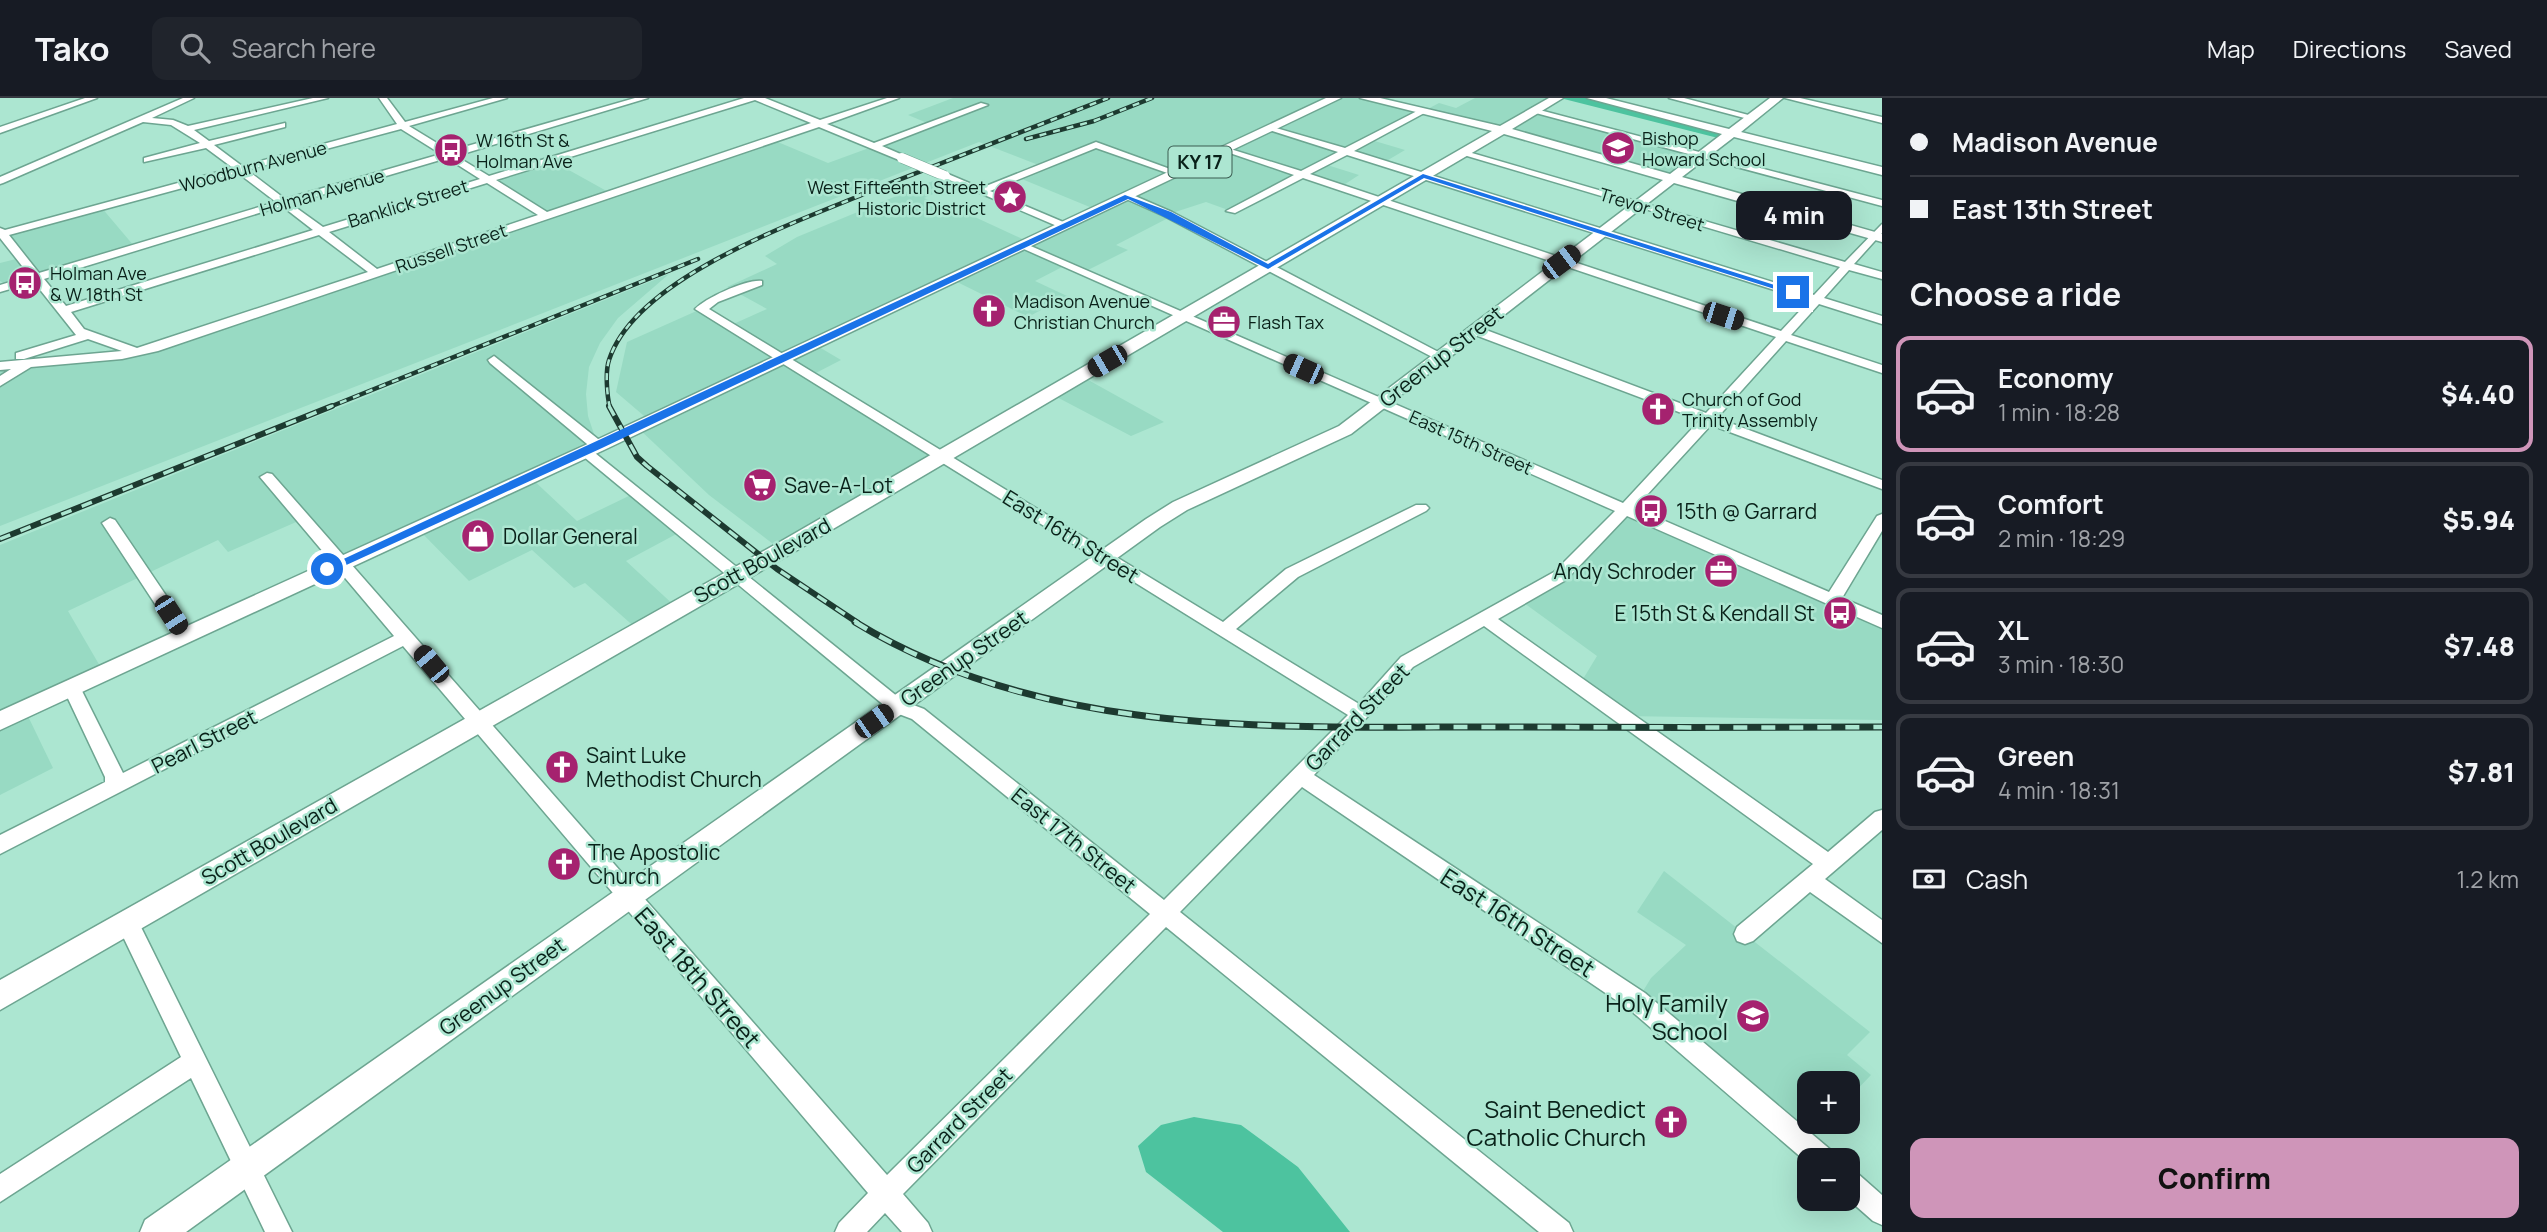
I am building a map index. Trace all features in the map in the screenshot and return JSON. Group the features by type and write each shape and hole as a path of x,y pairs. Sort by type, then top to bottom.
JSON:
{"main road":[{"name":"KY 17","path":"0,721 592,449 1335,98"},
{"path":"1366,98 1502,130 1880,234"},
{"path":"1386,98 1424,111"},
{"name":"Scott Boulevard","path":"0,996 942,457 1535,110 1560,98"},
{"path":"1593,98 1726,136"},
{"name":"Greenup Street","path":"157,1232 1180,506 1332,438 1777,98"},
{"path":"1577,103 1882,171"}],"street":[{"path":"0,130 93,98"},
{"path":"0,181 190,98"},
{"path":"187,129 324,98"},
{"path":"383,98 402,125 546,216"},
{"name":"Woodburn Avenue","path":"1,233 237,170 294,144 402,125 503,98"},
{"name":"Holman Avenue","path":"0,289 36,276 644,98"},
{"path":"755,98 1064,226"},
{"name":"Banklick Street","path":"63,311 755,98"},
{"name":"Russell Street","path":"0,365 138,352 895,98"},
{"path":"874,146 984,105 968,98"},
{"path":"1673,98 1752,117"},
{"path":"1789,98 1882,120"},
{"path":"272,108 294,144"},
{"path":"1535,110 1882,203"},
{"path":"1231,211 1424,111"},
{"path":"142,119 173,123 187,129 237,170 279,200 286,202 377,274"},
{"path":"147,160 282,125"},
{"path":"1272,128 1882,320"},
{"path":"982,191 1096,145 1176,173"},
{"path":"1227,149 1882,369"},
{"name":"Trevor Street","path":"1462,153 1882,276"},
{"path":"1128,196 1168,214 1440,356"},
{"path":"1,233 80,332 138,352"},
{"name":"Garrard Street","path":"848,1232 1301,776 1407,662 1560,576 1625,509 1846,266 1880,234"},
{"name":"East 15th Street","path":"1022,246 1882,622"},
{"name":"East 16th Street","path":"758,283 715,300 701,309 1360,714"},
{"path":"1474,330 1882,485"},
{"name":"Russell Street","path":"0,365 87,335"},
{"name":"East 17th Street","path":"494,360 736,575 897,706 918,714 1560,1232"},
{"path":"0,382 30,362"},
{"name":"East 18th Street","path":"268,477 919,1232"},
{"path":"1224,630 1292,573 1421,508"},
{"path":"1832,600 1882,519"},
{"path":"110,523 184,635"},
{"path":"1485,618 1829,864"},
{"name":"Pearl Street","path":"0,845 407,636"},
{"path":"72,688 115,776 115,786"},
{"name":"East 16th Street","path":"1301,776 1637,1001 1809,1148"},
{"path":"1745,934 1882,818"},
{"path":"1810,880 1882,933"},
{"path":"127,922 279,1232"},
{"path":"0,1189 196,1060"},
{"path":"1860,1193 1882,1212"}],"shaded area":[{"path":"953,98 1386,98 1424,111 1368,139 1405,150 1383,163 1345,151 1324,164 1359,175 1339,188 1301,175 1231,211 1206,202 1169,214 1172,216 1116,245 1128,250 1084,272 1066,265 1035,281 1067,296 1028,317 951,279 814,344 841,360 810,376 942,457 781,550 709,495 637,427 650,421 616,392 627,342 701,309 729,326 767,309 727,287 777,264 765,256 797,237 945,176 960,182 924,198 957,212 964,212 1029,242 1097,210 1017,177 1041,166 979,142 0,526 0,366 122,355 545,216 487,179 549,159 612,194 773,140 828,163 932,125 908,115"},
{"name":"Bishop Howard School","path":"1475,98 1557,98 1536,110 1702,155 1671,178 1424,111 1439,103 1456,108"},
{"path":"1560,98 1593,98 1730,133 1722,139"},
{"path":"101,207 134,246 9,286 0,281 0,263 20,258 2,234"},
{"path":"669,274 618,318 600,343 589,367 586,394 588,416 598,446 530,477 577,521 635,493 682,531 626,561 677,608 638,630 585,583 574,588 532,550 469,581 417,528 341,563 303,519 228,552 218,540 68,611 104,673 25,710 53,768 0,795 0,545"},
{"path":"1081,376 1164,422 1131,436 1051,394"},
{"path":"1625,509 1882,622 1882,720 1624,716 1580,684 1597,656 1517,598 1550,583"},
{"name":"Holy Family School","path":"1664,871 1870,1032 1847,1055 1871,1075 1860,1086 1860,1071 1797,1071 1797,1134 1814,1134 1804,1144 1637,1001 1651,978 1686,945 1637,912"},
{"path":"1194,1117 1241,1125 1298,1167 1350,1232 1223,1232 1146,1172 1138,1146 1161,1125"}],"railway":[{"path":"855,197 1108,98"},
{"path":"1026,139 1094,121 1152,98"},
{"path":"610,408 607,384 609,360 624,331 650,304 682,280 719,258 758,238 864,194"},
{"path":"327,408 698,259"},
{"path":"0,539 332,406"},
{"path":"610,408 637,457 647,466 777,569 858,623"},
{"path":"855,622 927,660 1002,687 1080,706 1159,718 1320,727 1882,727"}],"place":[{"name":"Bishop Howard School","path":"1618,148"},
{"name":"W 16th St & Holman Ave","path":"451,150"},
{"name":"West Fifteenth Street Historic District","path":"1010,197"},
{"name":"Holman Ave & W 18th St","path":"25,283"},
{"name":"Madison Avenue Christian Church","path":"989,311"},
{"name":"Flash Tax","path":"1224,322"},
{"name":"Church of God Trinity Assembly","path":"1658,409"},
{"name":"Save-A-Lot","path":"760,485"},
{"name":"15th @ Garrard","path":"1651,511"},
{"name":"Dollar General","path":"478,536"},
{"name":"Andy Schroder","path":"1721,571"},
{"name":"E 15th St & Kendall St","path":"1840,613"},
{"name":"Saint Luke Methodist Church","path":"562,767"},
{"name":"The Apostolic Church","path":"564,864"},
{"name":"Holy Family School","path":"1753,1016"},
{"name":"Saint Benedict Catholic Church","path":"1671,1122"}],"route":[{"path":"327,569 598,446 1128,196 1268,267 1423,176 1793,292"}]}
